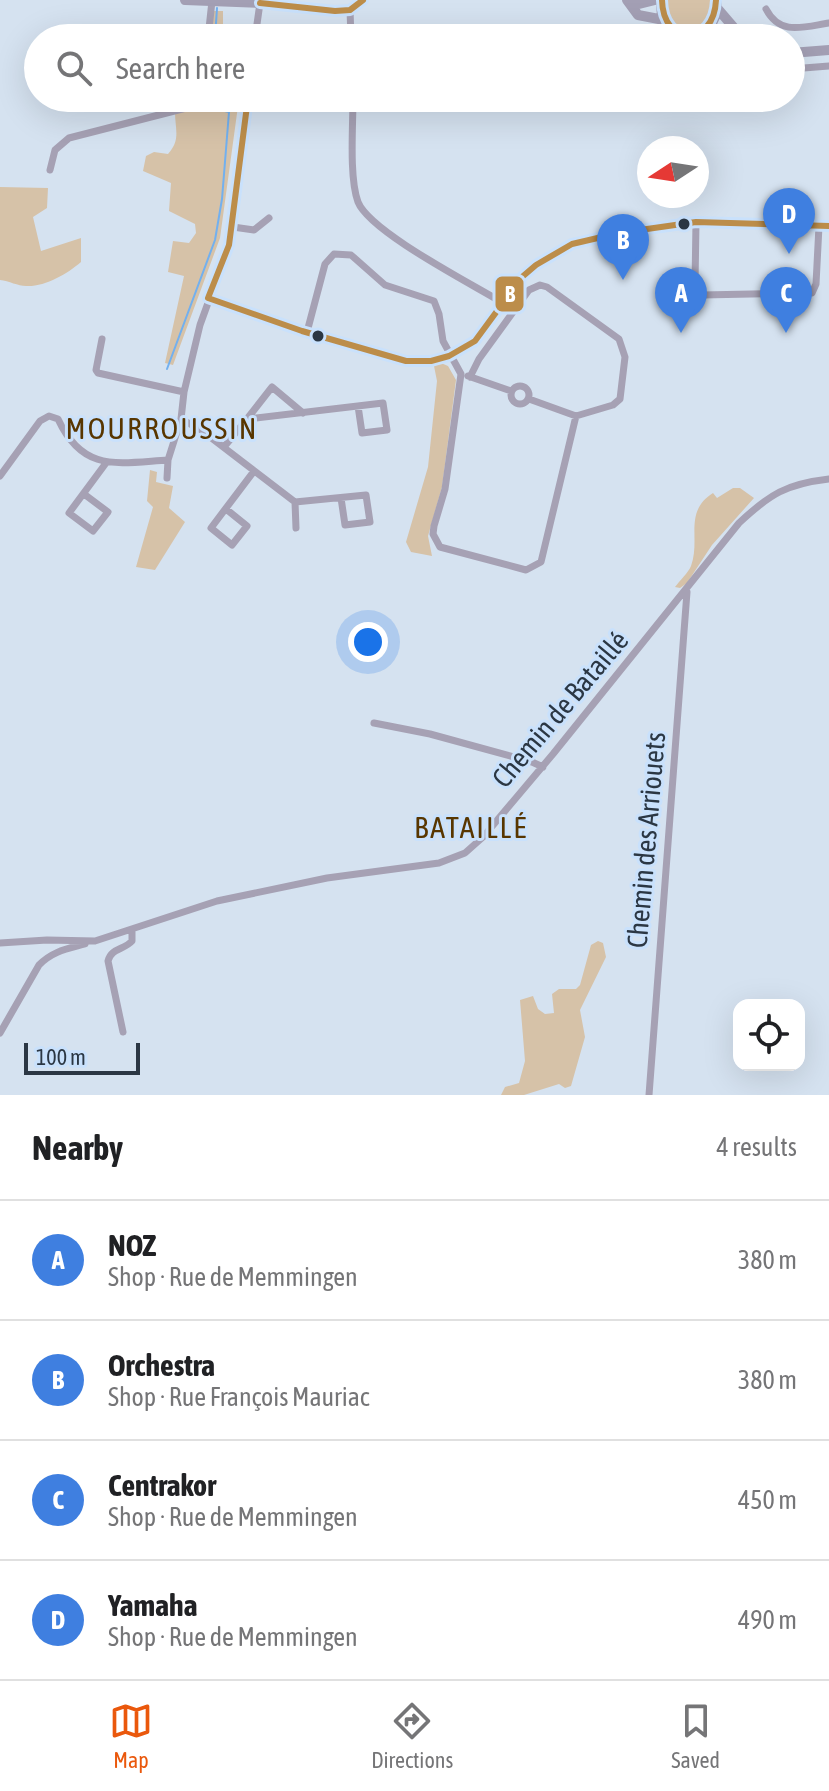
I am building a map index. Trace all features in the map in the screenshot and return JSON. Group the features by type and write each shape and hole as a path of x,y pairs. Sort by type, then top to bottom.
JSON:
{"street":[{"path":"185,0 260,3 322,10 350,10 363,0"},
{"path":"627,1 644,4 655,0"},
{"path":"662,0 661,12 667,24"},
{"path":"210,24 212,1"},
{"path":"627,1 638,15 664,20"},
{"path":"257,24 260,3"},
{"path":"711,24 716,4"},
{"path":"716,4 732,24"},
{"path":"766,9 778,24"},
{"path":"350,10 350,24"},
{"path":"805,26 829,23"},
{"path":"805,52 829,50"},
{"path":"805,68 829,66"},
{"path":"50,170 55,150 69,138 170,112"},
{"path":"167,478 168,460 181,419 184,392 208,298 233,227 246,112"},
{"path":"353,112 355,189 364,212 382,228 503,303"},
{"path":"233,227 254,230 269,218"},
{"path":"208,298 406,361 431,361 449,356 475,341 522,277 572,244 619,233 696,222 829,226"},
{"path":"696,222 695,285 696,291 702,295 812,293 816,284 819,226"},
{"path":"307,332 325,264 334,254 342,253 360,261 385,285 434,301 449,356 461,374 511,391"},
{"path":"470,377 479,359 529,290 540,285 547,287 619,339 625,351 620,399 613,405 576,416 529,399"},
{"path":"102,339 98,373 184,392"},
{"path":"461,374 445,489 433,534 440,547 526,570 537,566 541,562 576,416"},
{"path":"523,386 529,393 529,399 517,404 512,399 511,391 523,386"},
{"path":"224,447 272,387 303,413"},
{"path":"247,419 383,403 387,430 362,433 358,406"},
{"path":"0,476 40,421 49,416 58,419 70,443 106,463 168,460"},
{"path":"181,419 224,447 295,502 366,495 370,522 345,525 341,498"},
{"path":"84,494 108,512 93,531 69,513 106,463"},
{"path":"226,509 247,526 232,545 211,528 254,471"},
{"name":"Chemin de Bataillé","path":"0,943 95,941 217,901 327,878 453,859 473,847 543,767 719,545 764,500 793,484 829,479"},
{"path":"295,502 296,528"},
{"name":"Chemin des Arriouets","path":"649,1095 687,589"},
{"path":"374,723 430,734 543,767"},
{"path":"123,1032 108,961 115,950 132,941 132,931"},
{"path":"0,1033 39,965 47,957 95,941"}],"shaded area":[{"path":"668,0 710,0 710,13 705,24 673,24 668,13"},
{"path":"213,11 223,11 223,24 212,24"},
{"path":"175,112 237,112 220,238 173,365 165,363 184,276 168,272 173,241 189,243 196,233 195,224 169,211 171,183 143,171 146,156 154,152 168,154 175,144"},
{"path":"0,187 48,188 47,208 33,217 41,251 81,238 81,262 48,282 33,286 0,280"},
{"path":"441,363 448,366 456,380 442,487 428,536 432,556 411,552 406,542 428,467 437,381 434,366"},
{"path":"150,470 157,472 156,482 173,486 169,508 185,522 155,570 136,567 153,507 147,501"},
{"path":"733,488 740,488 754,498 712,545 687,583 680,588 675,587 688,571 694,556 698,509 713,493 717,498"},
{"path":"598,941 603,943 606,957 580,1010 585,1037 571,1086 565,1088 559,1084 524,1095 501,1095 505,1087 519,1083 525,1061 520,1000 533,996 538,1009 545,1014 554,1013 552,994 559,989 576,989 580,985 591,945"}],"waterway":[{"path":"216,24 217,8"},
{"path":"167,369 215,240 222,199 229,112"}],"transit line":[{"name":"B","path":"260,3 335,11 350,10 363,0"},
{"name":"B","path":"662,0 670,24"},
{"name":"B","path":"708,24 716,0"},
{"name":"B","path":"208,298 229,245 246,112"},
{"name":"B","path":"208,298 302,331 406,361 431,361 449,356 475,341 522,277 572,244 619,233 696,222 829,226"}],"place":[{"name":"Yamaha","path":"789,254"},
{"name":"Orchestra","path":"623,280"},
{"name":"NOZ","path":"681,333"},
{"name":"Centrakor","path":"786,333"}],"district":[{"name":"MOURROUSSIN","path":"162,428"},
{"name":"BATAILLÉ","path":"471,827"}]}
